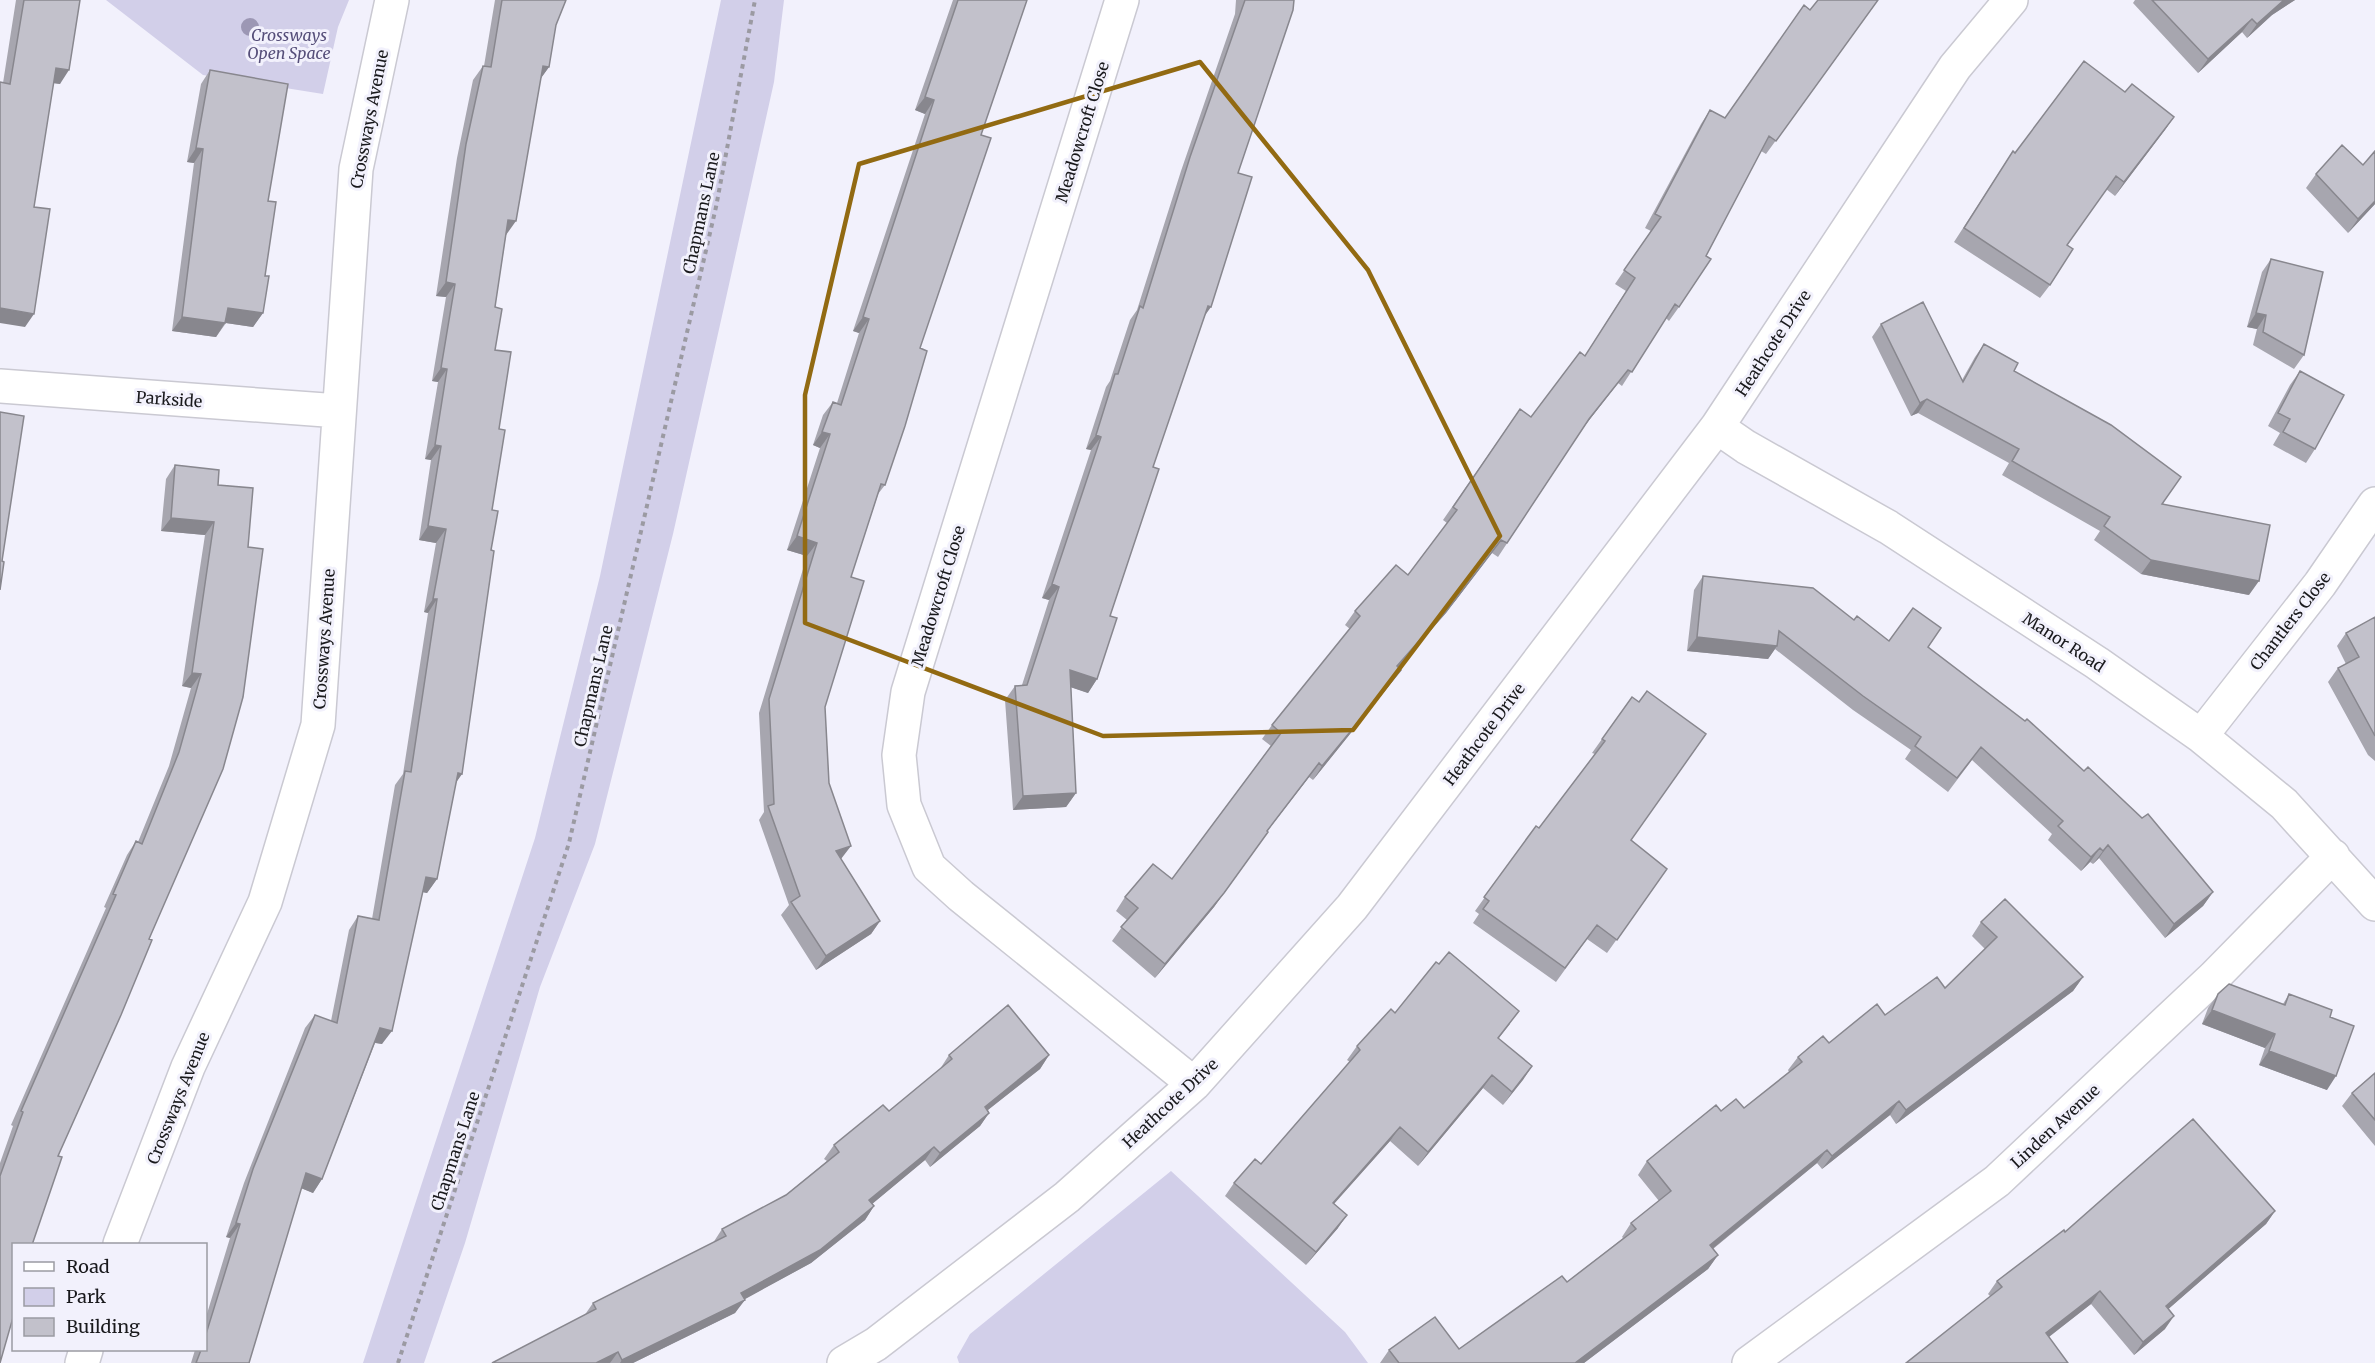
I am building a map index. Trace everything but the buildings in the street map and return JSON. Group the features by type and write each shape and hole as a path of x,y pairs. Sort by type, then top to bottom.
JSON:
{"street":[{"name":"Crossways Avenue","path":"121,1243 188,1067 265,902 318,725 356,168 392,0"},
{"name":"Meadowcroft Close","path":"1122,0 908,692 899,755 904,805 929,867 1194,1084"},
{"name":"Heathcote Drive","path":"844,1363 885,1353 1067,1197 1194,1084 1352,908 1717,427 1955,67 2011,0"},
{"name":"Parkside","path":"0,386 339,411"},
{"name":"Manor Road","path":"1717,427 1746,447 1888,527 2097,663 2201,736 2284,804 2375,904"},
{"name":"Chantlers Close","path":"2201,736 2320,584 2375,504"},
{"name":"Linden Avenue","path":"1749,1363 1996,1181 2214,977 2333,856"}],"path":[{"name":"Chapmans Lane","path":"398,1363 569,843 716,207 755,0"}],"highlighted area":[{"path":"1200,62 1368,270 1500,536 1353,730 1103,736 805,623 805,395 859,164"}],"green space":[{"name":"Crossways Open Space","path":"106,0 349,0 338,27 323,94 203,75"},
{"path":"721,0 784,0 774,82 673,534 595,844 540,987 465,1243 424,1363 363,1363 535,838 600,576"},
{"path":"1171,1171 1345,1332 1368,1363 959,1363 957,1357 970,1334"}]}
